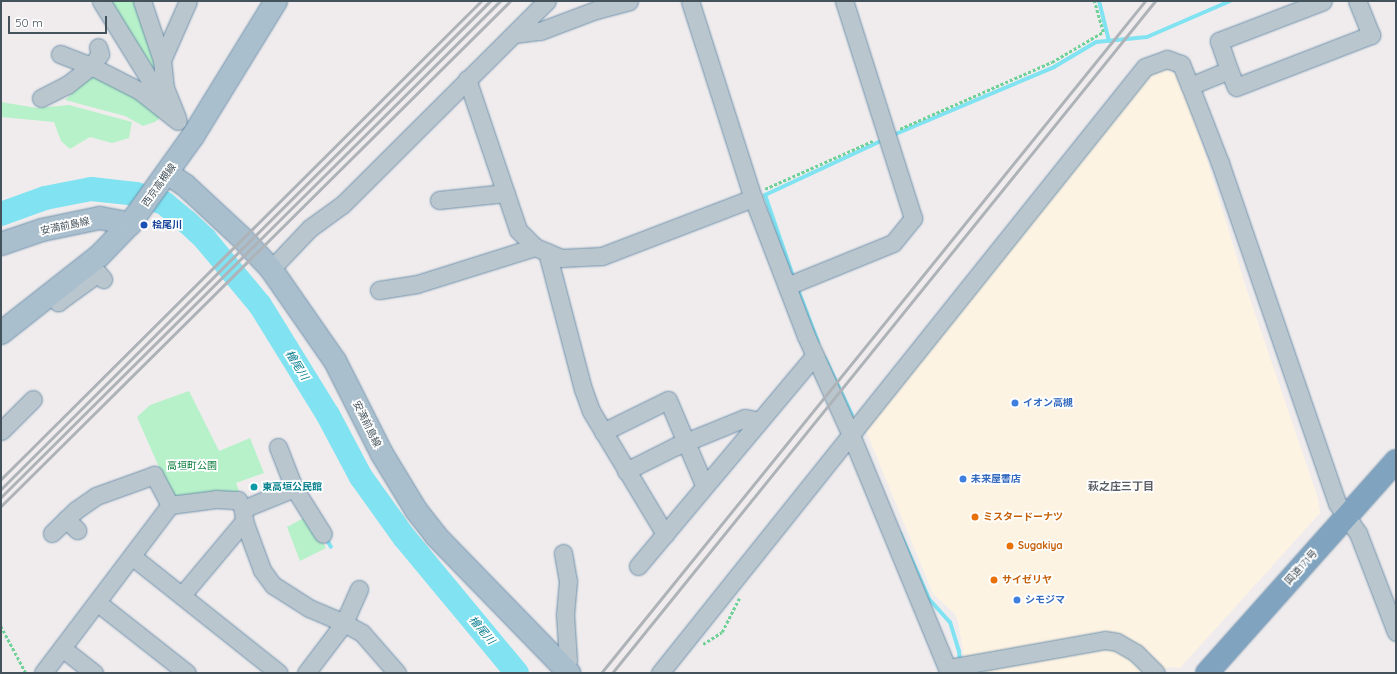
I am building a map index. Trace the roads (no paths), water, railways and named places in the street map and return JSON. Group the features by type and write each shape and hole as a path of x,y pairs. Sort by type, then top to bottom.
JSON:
{"highway":[{"name":"国道171号","path":"1207,673 1396,461"}],"main road":[{"name":"西京高槻線","path":"1,334 99,256 134,219 193,136 276,1"},
{"name":"安満前島線","path":"165,177 185,185 241,237 271,269 335,361 382,454 416,510 436,536 567,671"},
{"name":"安満前島線","path":"1,244 42,230 100,218 134,219"}],"street":[{"path":"100,1 151,82 161,106"},
{"path":"142,1 162,60 165,88 178,121"},
{"path":"162,60 188,1"},
{"path":"271,269 310,228 342,205 547,1"},
{"path":"514,34 540,31 596,10 629,1"},
{"path":"690,1 753,198 787,286 949,670 1105,640 1117,642 1136,653 1156,673"},
{"path":"787,286 893,243 912,218 844,1"},
{"path":"1323,1 1219,41 1236,87 1370,35 1357,1"},
{"path":"41,98 67,85 91,66 100,54 98,47"},
{"path":"60,54 126,82 161,106 193,136"},
{"path":"660,673 851,435 1057,174 1145,67 1167,59 1181,64 1190,86 1220,163 1337,503 1347,515 1358,533 1396,632"},
{"path":"1190,86 1230,70"},
{"path":"467,79 518,230 541,249 560,258 602,256 753,198"},
{"path":"439,200 506,193"},
{"path":"379,290 417,284 541,249"},
{"path":"541,249 583,389 603,432 665,534"},
{"path":"51,294 58,302 98,273 103,279"},
{"path":"638,566 815,355"},
{"path":"1,431 33,399"},
{"path":"603,432 668,400 704,486"},
{"path":"626,471 686,442 745,418 760,421"},
{"path":"278,447 294,488 323,534"},
{"path":"52,533 72,524 96,496 126,491 154,475 170,505"},
{"path":"182,595 243,515 294,488"},
{"path":"43,673 133,557 170,505 216,499 238,500 262,570 273,585 310,608 362,633 397,673"},
{"path":"563,553 568,581 565,614 568,660 567,671"},
{"path":"133,557 278,673"},
{"path":"306,673 344,624 359,589"},
{"path":"98,603 187,673"},
{"path":"62,648 94,673"}],"waterway":[{"path":"1099,1 1109,41"},
{"path":"891,136 1054,67 1096,42 1147,37 1230,1"},
{"path":"794,279 765,195 885,139"},
{"name":"檜尾川","path":"1,214 45,198 91,189 136,194 164,203 187,222 205,239 260,305 328,415 361,477 404,537 517,673"},
{"path":"797,287 818,342"},
{"path":"825,358 852,415"},
{"path":"900,533 929,599 950,622 959,651 960,662"},
{"path":"326,538 331,547"}],"railway":[{"path":"1,479 481,1"},
{"path":"1,489 490,1"},
{"path":"1,497 500,1"},
{"path":"1,506 510,1"},
{"path":"601,673 1145,1"},
{"path":"612,673 1155,1"}],"place":[{"name":"桧尾川","path":"144,225"},
{"name":"イオン高槻","path":"1015,403"},
{"name":"未来屋書店","path":"963,479"},
{"name":"東高垣公民館","path":"254,487"},
{"name":"ミスタードーナツ","path":"975,517"},
{"name":"Sugakiya","path":"1010,546"},
{"name":"サイゼリヤ","path":"994,580"},
{"name":"シモジマ","path":"1017,600"}],"district":[{"name":"萩之庄三丁目","path":"1121,486"}],"park label":[{"name":"高垣町公園","path":"192,466"}]}
